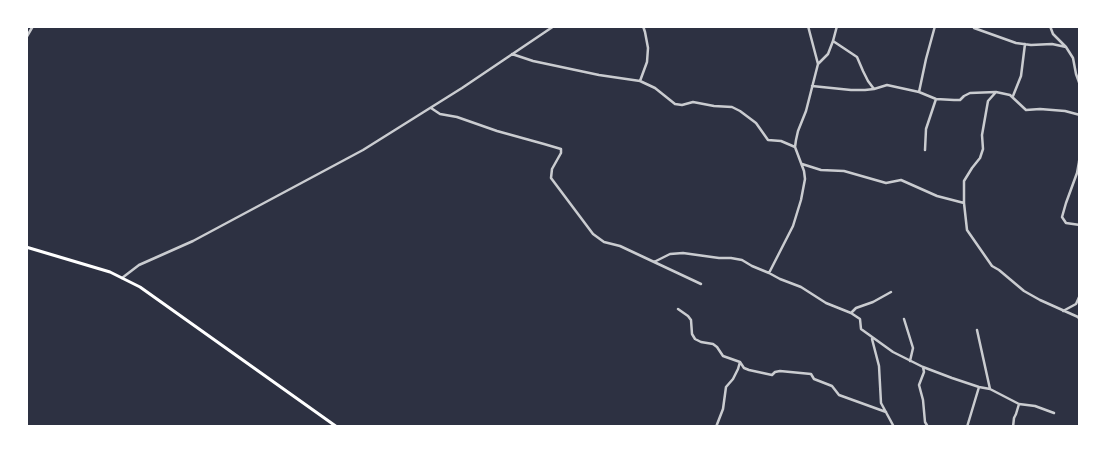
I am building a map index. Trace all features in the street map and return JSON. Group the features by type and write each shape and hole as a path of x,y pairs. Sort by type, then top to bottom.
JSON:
{"main road":[{"path":"26,247 110,272 140,287 337,427"}],"street":[{"path":"26,38 33,26"},
{"path":"122,278 139,265 192,240 363,150 554,26"},
{"path":"640,81 647,62 648,48 643,26"},
{"path":"808,26 818,64"},
{"path":"769,273 797,216 805,179 796,147 798,131 806,111 818,64 828,54 834,41 837,26"},
{"path":"919,92 934,26"},
{"path":"1050,26 1053,34 1066,47 1073,58 1080,84"},
{"path":"974,28 1016,43 1052,44 1066,47"},
{"path":"834,41 857,57 868,81 874,89"},
{"path":"1013,97 1021,76 1025,44"},
{"path":"512,54 533,61 599,75 640,81 655,88 675,104 682,105 693,102 732,107 756,123 768,140 781,141 796,147"},
{"path":"812,86 851,90 874,89 888,84 919,92 936,99 960,100 970,93 996,92 1013,97 1026,110 1040,109 1080,115"},
{"path":"996,92 988,101 982,135 983,149 980,158 964,181 967,230 992,266 1024,291 1078,317 1080,320"},
{"path":"925,150 926,129 936,99"},
{"path":"430,108 440,114 457,117 561,150 552,169 551,178 593,234 604,242 620,246 702,284"},
{"path":"1080,152 1076,173 1062,217 1066,223 1080,225"},
{"path":"802,164 821,170 844,171 886,183 901,180 937,196 964,203"},
{"path":"654,262 670,254 683,253 742,260 780,280 801,287 826,303 860,318 861,329 893,352 910,361 990,389 1020,404 1035,406 1054,413"},
{"path":"851,313 856,308 873,302 891,292"},
{"path":"1063,311 1076,304 1080,295"},
{"path":"678,309 691,320 692,334 695,339 713,344 723,356 740,362 744,368 772,375 780,371 811,374 814,379 832,386 839,395 886,412"},
{"path":"904,319 913,348 910,361"},
{"path":"977,330 990,389"},
{"path":"872,337 879,366 881,404 894,427"},
{"path":"716,427 723,409 726,387 740,362"},
{"path":"923,367 924,372 919,385 924,400 925,422 928,427"},
{"path":"967,427 980,387"},
{"path":"1013,427 1014,418 1020,404"}]}
